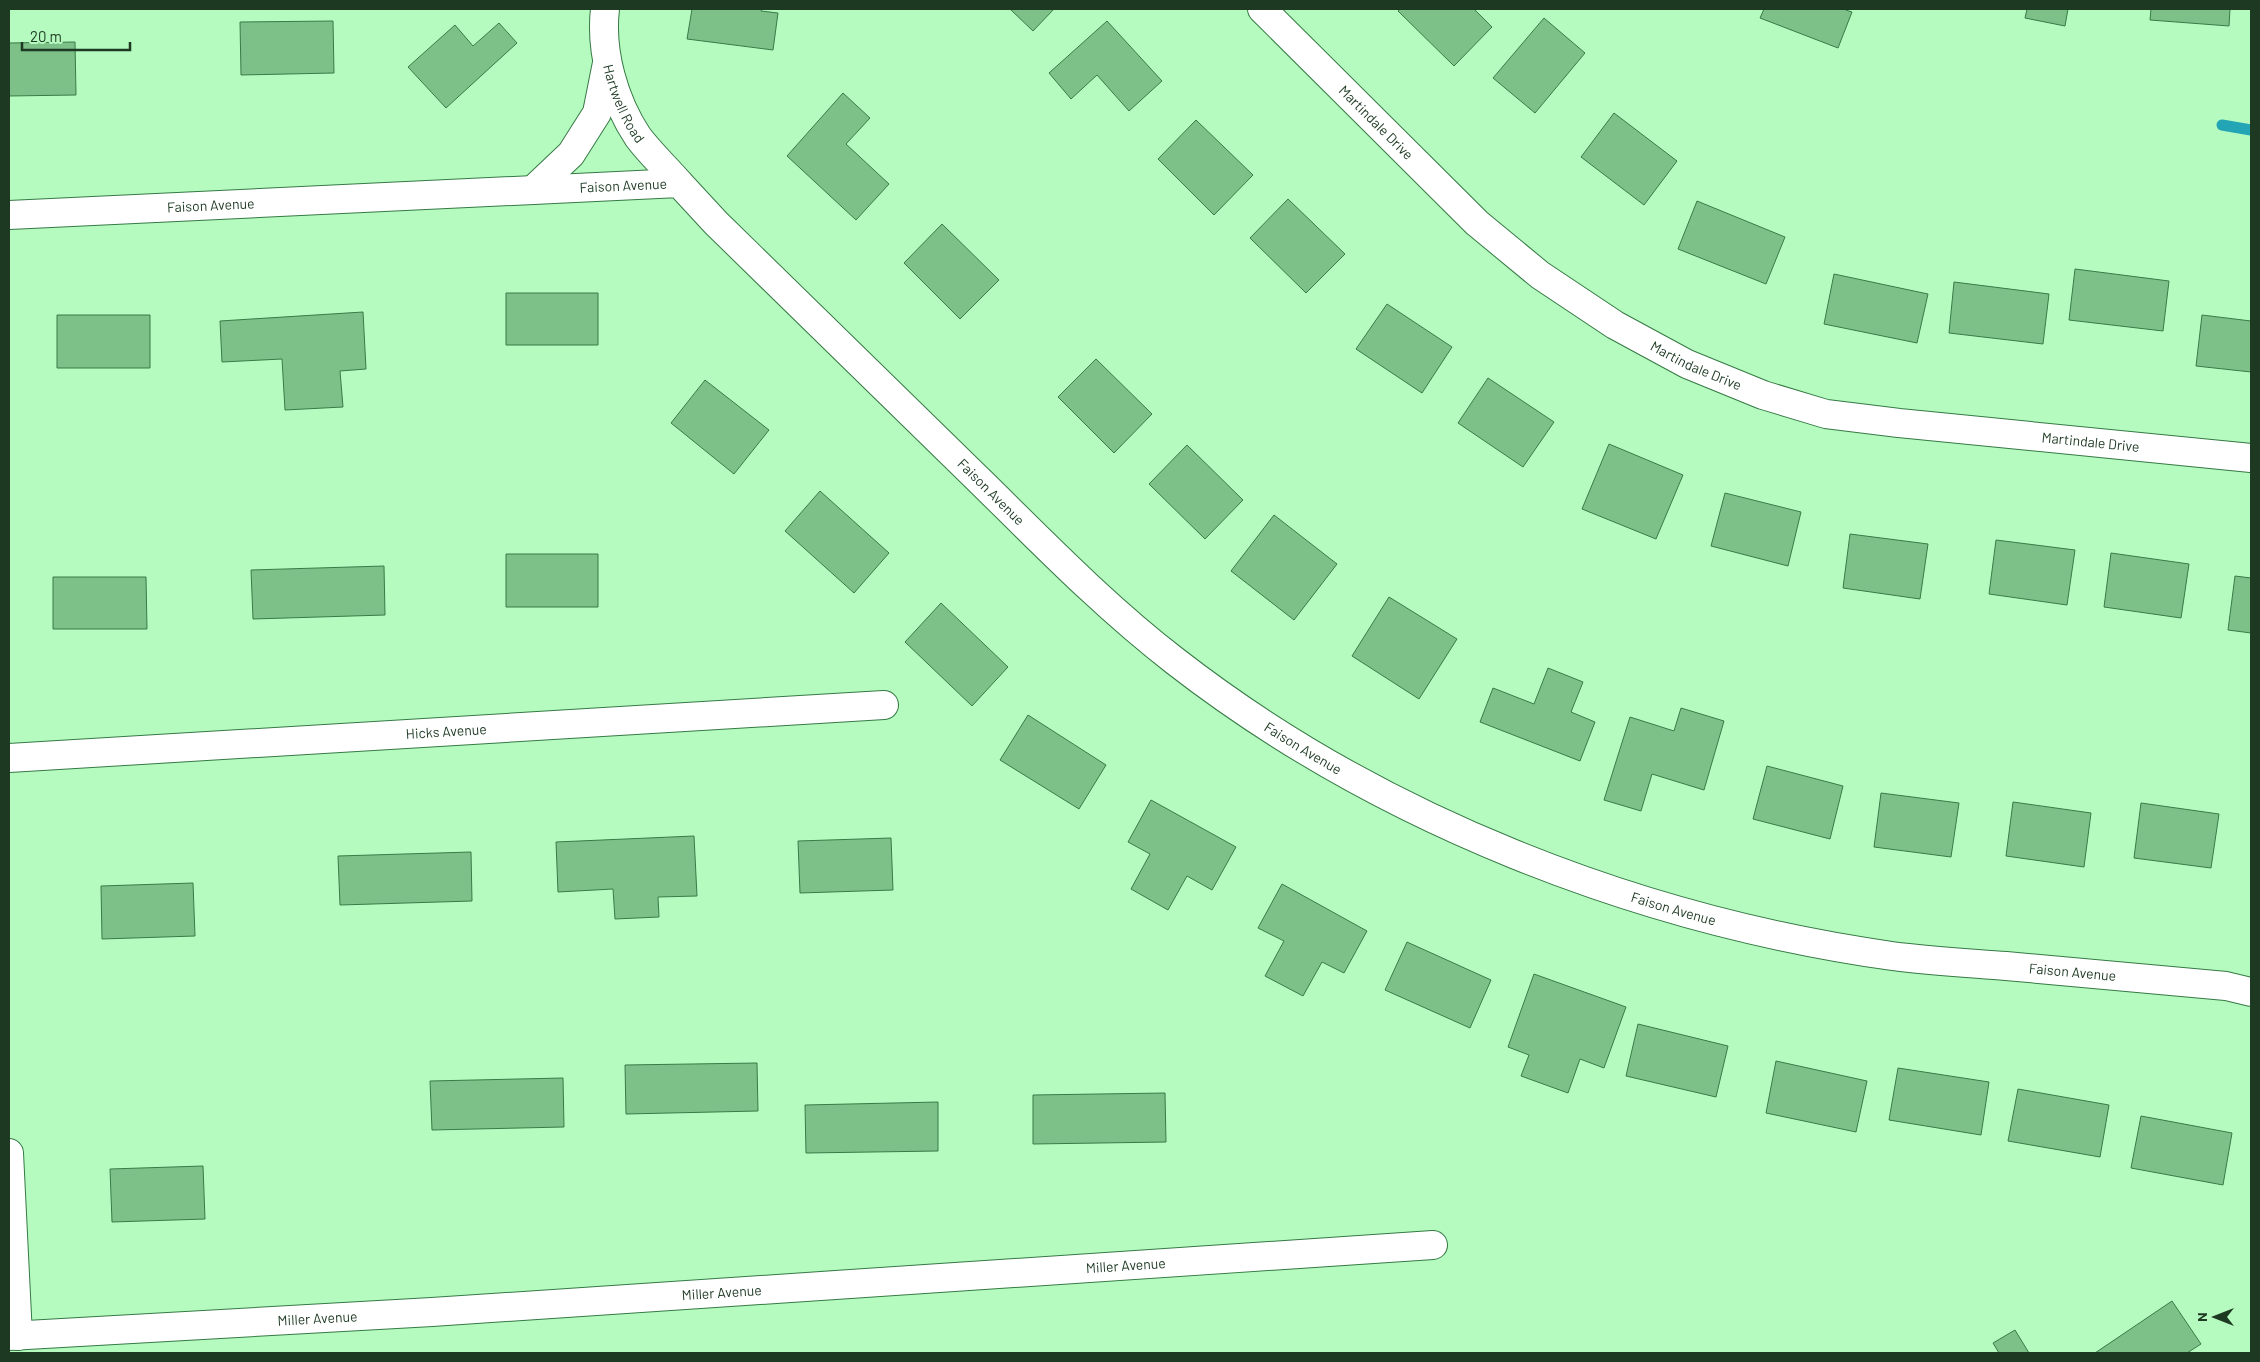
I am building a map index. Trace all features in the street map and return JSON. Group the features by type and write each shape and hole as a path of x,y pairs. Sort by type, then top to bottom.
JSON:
{"street":[{"name":"Hartwell Road","path":"604,9 603,24 607,62 619,101 638,136 679,183"},
{"name":"Martindale Drive","path":"1262,9 1476,222 1540,275 1614,325 1687,364 1763,396 1826,414 2251,458"},
{"path":"533,190 571,154 596,113 607,62"},
{"name":"Faison Avenue","path":"9,215 679,183 716,223 1073,571 1172,659 1252,717 1278,733 1336,768 1431,818 1552,869 1669,908 1764,932 1893,956 2226,986 2251,992"},
{"name":"Hicks Avenue","path":"9,758 884,705"},
{"path":"9,1153 13,1336"},
{"name":"Miller Avenue","path":"13,1336 432,1312 1433,1245"}],"building":[{"path":"692,9 762,9 761,11 778,13 773,50 687,39"},
{"path":"1010,9 1054,9 1033,31"},
{"path":"1400,9 1474,9 1492,27 1454,66 1398,11"},
{"path":"1764,9 1843,9 1852,12 1838,48 1760,18"},
{"path":"2027,9 2068,9 2065,26 2025,18"},
{"path":"2151,9 2230,9 2229,26 2150,20"},
{"path":"1544,18 1585,53 1535,113 1493,78"},
{"path":"333,21 334,73 241,75 240,22"},
{"path":"1107,21 1162,81 1129,111 1097,75 1071,99 1049,73"},
{"path":"499,23 517,43 446,108 408,67 455,25 473,46"},
{"path":"75,42 76,95 9,96 9,43"},
{"path":"843,93 870,118 846,144 889,184 856,220 787,156"},
{"path":"1614,113 1677,161 1644,205 1581,157"},
{"path":"1196,120 1253,175 1214,215 1158,159"},
{"path":"1288,199 1345,254 1306,293 1250,238"},
{"path":"1697,201 1785,237 1766,284 1678,249"},
{"path":"942,224 999,280 960,319 904,263"},
{"path":"2075,269 2169,281 2163,331 2069,320"},
{"path":"1834,274 1928,294 1917,343 1824,324"},
{"path":"1954,282 2049,294 2043,344 1949,333"},
{"path":"506,293 598,293 598,345 506,345"},
{"path":"1387,304 1452,347 1422,393 1356,349"},
{"path":"363,312 366,369 340,371 343,407 285,410 282,359 222,362 220,321"},
{"path":"57,315 150,315 150,368 57,368"},
{"path":"2202,315 2251,321 2251,372 2196,366"},
{"path":"1096,359 1152,414 1114,453 1058,397"},
{"path":"1488,378 1554,422 1523,467 1458,423"},
{"path":"705,380 769,430 734,474 671,423"},
{"path":"1609,444 1683,475 1656,539 1582,509"},
{"path":"1187,445 1243,500 1205,539 1149,484"},
{"path":"820,491 889,553 854,593 785,531"},
{"path":"1725,493 1801,512 1788,566 1711,546"},
{"path":"1274,515 1337,564 1294,620 1231,571"},
{"path":"1850,534 1928,544 1920,599 1843,588"},
{"path":"1996,540 2075,550 2067,605 1989,594"},
{"path":"2111,553 2189,564 2181,618 2104,607"},
{"path":"506,554 598,554 598,607 506,607"},
{"path":"384,566 385,615 253,619 251,570"},
{"path":"2235,576 2251,578 2251,633 2228,630"},
{"path":"53,577 146,577 147,629 53,629"},
{"path":"1389,597 1457,639 1419,699 1352,656"},
{"path":"941,603 1008,667 972,706 905,642"},
{"path":"1548,668 1583,682 1571,712 1595,722 1580,761 1480,722 1493,688 1534,704"},
{"path":"1681,708 1724,721 1704,790 1652,774 1641,811 1604,800 1630,717 1674,731"},
{"path":"1028,715 1106,765 1079,809 1000,760"},
{"path":"1767,766 1843,786 1830,839 1753,819"},
{"path":"1881,793 1959,803 1951,857 1874,847"},
{"path":"1151,800 1236,847 1212,890 1187,876 1168,910 1131,889 1150,854 1128,842"},
{"path":"2013,802 2091,813 2084,867 2006,856"},
{"path":"2141,803 2219,814 2211,868 2134,858"},
{"path":"694,836 697,896 658,897 659,917 615,919 613,889 558,892 556,842"},
{"path":"891,838 893,890 800,893 798,841"},
{"path":"471,852 472,901 340,905 338,856"},
{"path":"193,883 195,936 102,939 101,886"},
{"path":"1282,884 1367,931 1344,973 1322,962 1303,996 1265,976 1284,941 1258,928"},
{"path":"1407,942 1491,980 1470,1028 1385,990"},
{"path":"1534,974 1626,1007 1604,1068 1580,1059 1568,1093 1521,1076 1529,1055 1508,1047"},
{"path":"1638,1024 1728,1046 1716,1097 1626,1076"},
{"path":"1776,1061 1867,1081 1856,1132 1766,1113"},
{"path":"757,1063 758,1111 626,1114 625,1065"},
{"path":"1898,1068 1989,1082 1981,1135 1889,1120"},
{"path":"563,1078 564,1127 432,1130 430,1081"},
{"path":"2018,1089 2109,1105 2100,1157 2008,1141"},
{"path":"1165,1093 1166,1142 1033,1144 1033,1095"},
{"path":"938,1102 938,1151 806,1153 805,1105"},
{"path":"2141,1116 2232,1133 2223,1185 2131,1168"},
{"path":"203,1166 205,1219 112,1222 110,1169"},
{"path":"2172,1301 2201,1344 2187,1353 2095,1353"},
{"path":"2015,1330 2029,1353 1999,1353 1993,1343"}],"waterway":[{"path":"2222,125 2251,130"}]}
